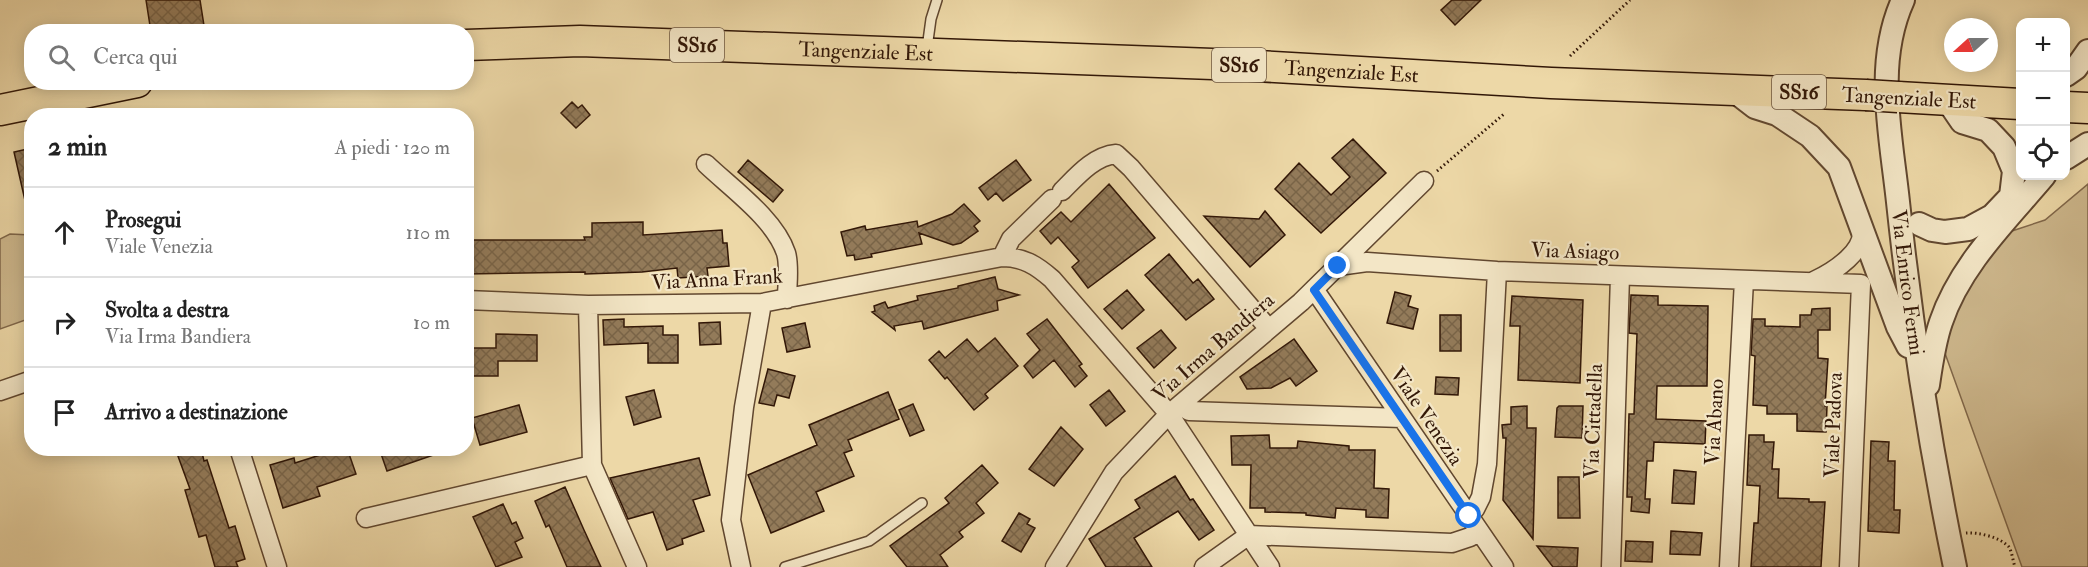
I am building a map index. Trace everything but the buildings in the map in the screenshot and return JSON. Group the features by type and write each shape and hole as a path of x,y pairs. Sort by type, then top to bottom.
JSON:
{"main road":[{"name":"Tangenziale Est","path":"474,45 580,41 1240,65 1551,83 1866,95 2016,104"},
{"path":"0,110 98,90"},
{"path":"2070,107 2088,108"}],"street":[{"name":"Via Enrico Fermi","path":"1903,0 1886,68 1887,103 1906,284 1917,362 1955,567"},
{"path":"2070,72 2076,68 2088,51"},
{"path":"1733,90 1755,107 1777,114 1810,136 1839,167 1898,327 1917,362"},
{"path":"1919,224 1944,232 1968,229 1992,216 2011,196 2014,171 2004,147 1988,130 1962,122 1947,100"},
{"path":"2070,155 2088,144"},
{"path":"1002,257 1011,239 1087,166 1108,154 1116,154 1131,168 1269,329"},
{"path":"706,164 765,220 777,235 786,254 787,299"},
{"path":"1925,402 1941,321 1954,294 1972,263 2041,180"},
{"name":"Via Irma Bandiera","path":"1056,567 1114,472 1174,410 1314,290 1424,182"},
{"path":"1898,200 1919,224 1932,233 1948,238 1963,240 1982,237 2003,225"},
{"name":"Via Asiago","path":"1811,282 1833,272 1847,260 1863,231 1861,225"},
{"name":"Via Anna Frank","path":"474,300 588,305 762,303 1002,257 1026,260 1052,279 1174,410 1270,567"},
{"name":"Via Asiago","path":"1338,266 1367,262 1497,271 1861,284"},
{"path":"1469,516 1481,497 1487,464 1497,271"},
{"name":"Via Cittadella","path":"1611,567 1620,276"},
{"name":"Via Abano","path":"1729,567 1744,280"},
{"name":"Viale Padova","path":"1849,567 1861,284"},
{"name":"Viale Venezia","path":"1314,290 1504,567"},
{"path":"741,567 731,520 744,406 762,303"},
{"path":"588,305 592,465 637,567"},
{"path":"0,391 24,383"},
{"path":"1174,410 1402,418"},
{"path":"242,456 277,567"},
{"path":"366,518 592,465"},
{"path":"1204,567 1249,535 1452,543 1470,537 1479,531"}],"lane":[{"path":"927,54 931,19 937,0"},
{"path":"785,567 869,541 922,503"}],"path":[{"path":"1570,56 1630,0"},
{"path":"1424,182 1504,114"},
{"path":"1949,536 1968,533 1984,534 2010,548 2014,567"}],"shaded area":[{"path":"2088,184 2088,567 2022,567 1942,345 1970,284 2009,232 2045,220"},
{"path":"10,234 24,235 24,320 0,329 0,239"}],"route":[{"path":"1338,266 1314,290 1469,516"}]}
